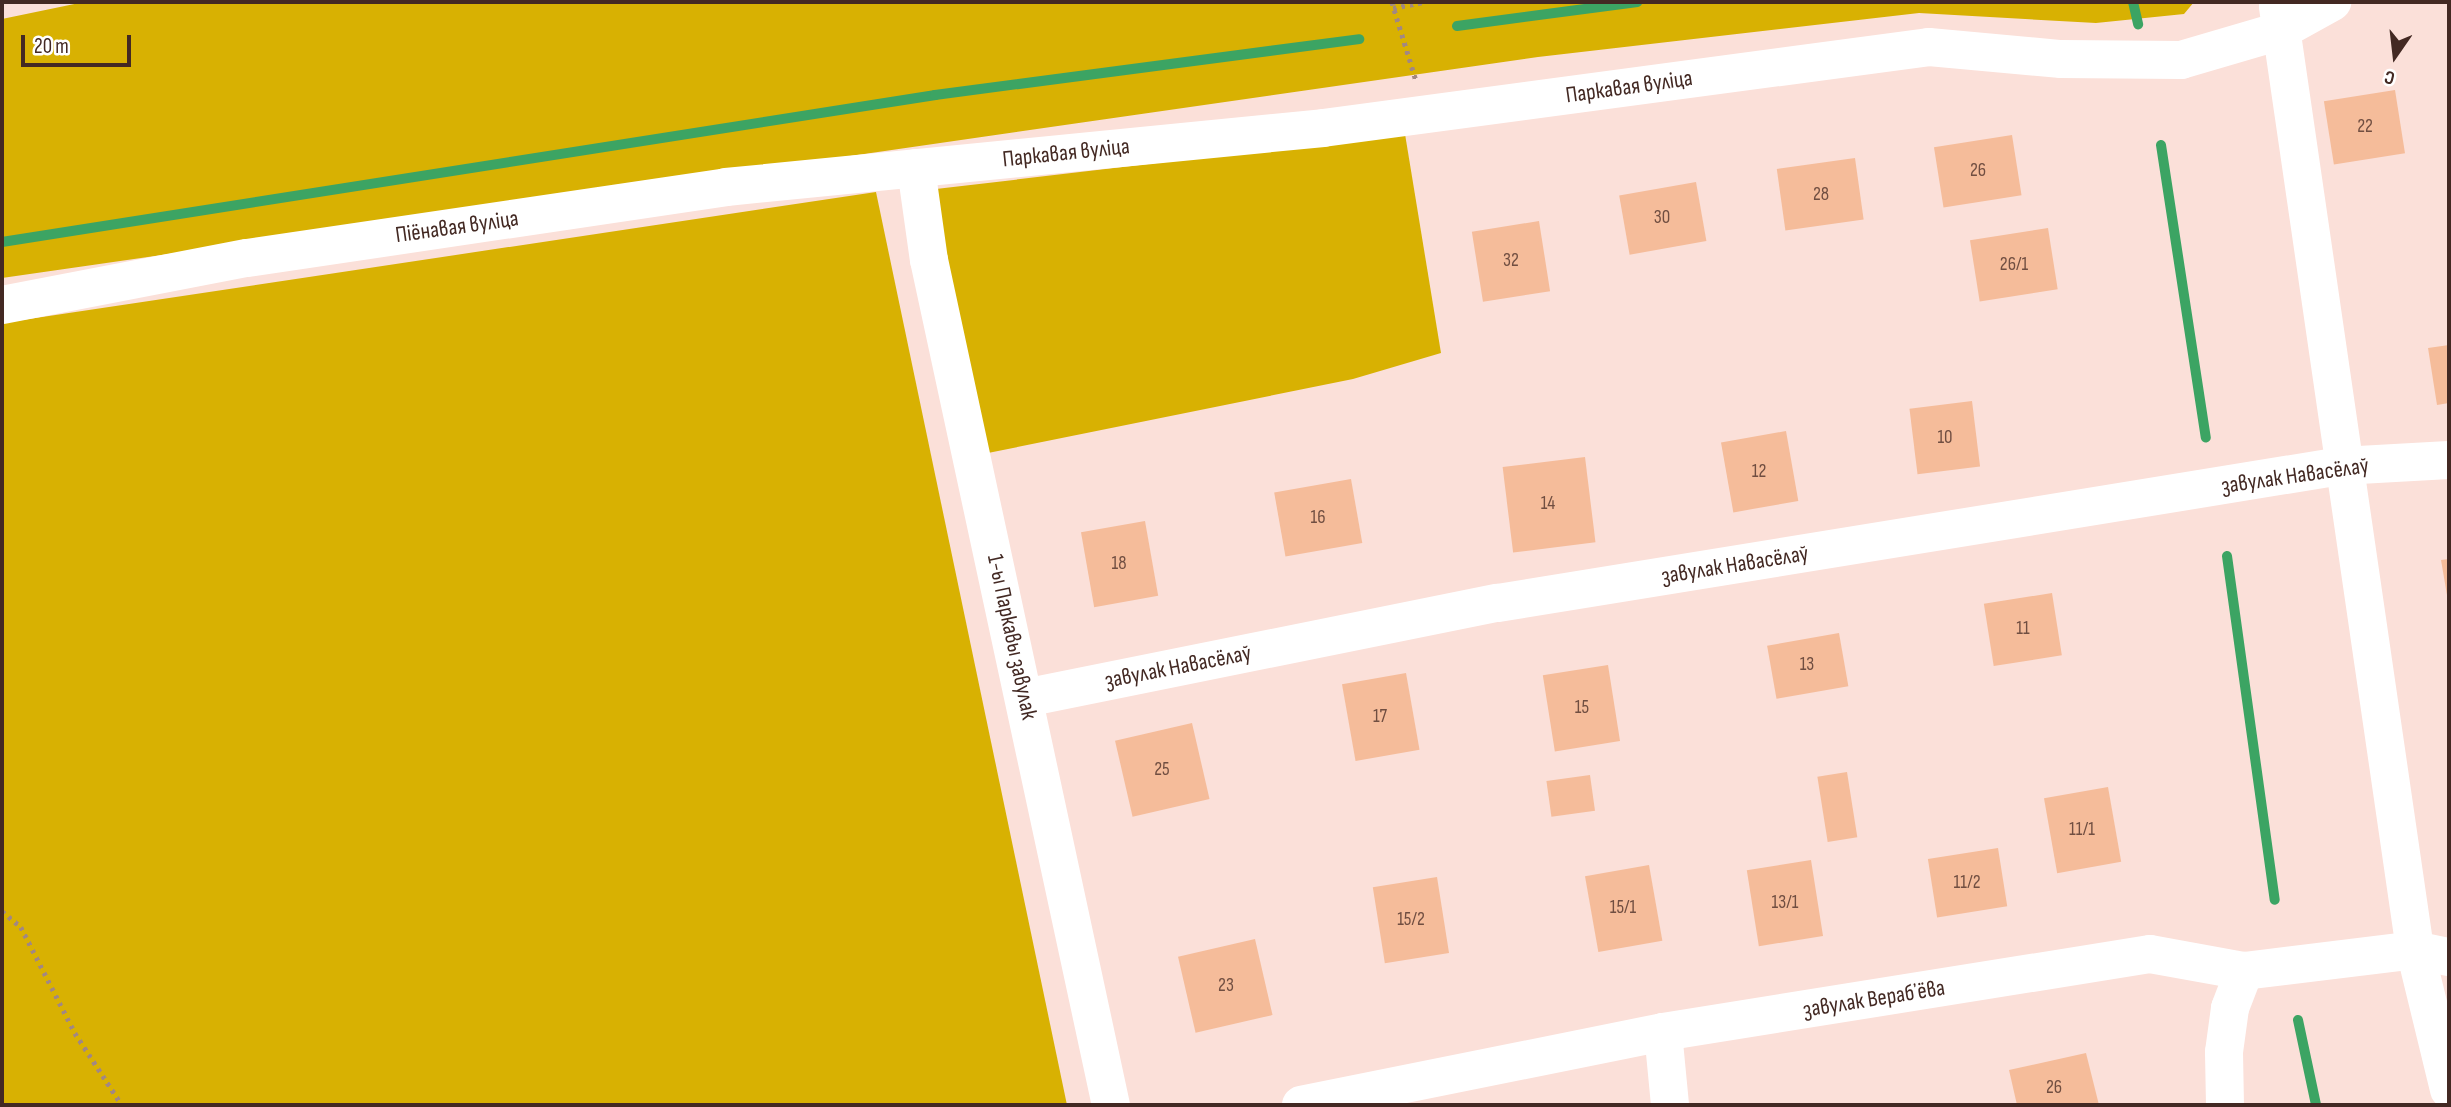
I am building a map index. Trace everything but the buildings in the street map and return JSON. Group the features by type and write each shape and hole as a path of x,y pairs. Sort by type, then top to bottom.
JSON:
{"street":[{"name":"Паркавая вуліца","path":"916,168 1427,114 1929,47 2061,59 2181,60 2279,16 2332,2"},
{"path":"2279,16 2342,466 2432,953 2449,1090"},
{"name":"Піёнавая вуліца","path":"2,305 247,258 726,187 916,168"},
{"name":"1-ы Паркавы завулак","path":"916,168 929,260 1111,1105"},
{"name":"завулак Навасёлаў","path":"1025,698 1498,603 2342,466 2449,460"},
{"name":"завулак Верабʼёва","path":"1301,1105 1662,1032 2150,954 2244,971 2432,953"},
{"path":"2225,1105 2224,1052 2230,1008 2244,971"},
{"path":"1662,1032 1670,1105"}],"path":[{"path":"1424,2 1392,5 1427,114"},
{"path":"2,911 21,927 75,1033 122,1105"}],"shaded area":[{"path":"84,2 2194,2 2184,14 2096,23 1919,13 1538,57 2,278 2,19"},
{"path":"1405,134 1441,353 1353,379 988,453 943,265 936,189"},
{"path":"876,192 1067,1105 2,1105 2,323"}],"waterway":[{"path":"1457,26 1637,2"},
{"path":"2133,2 2138,24"},
{"path":"2,242 935,95 1359,39"},
{"path":"2161,145 2206,438"},
{"path":"2227,556 2275,900"},
{"path":"2298,1020 2316,1105"}]}
